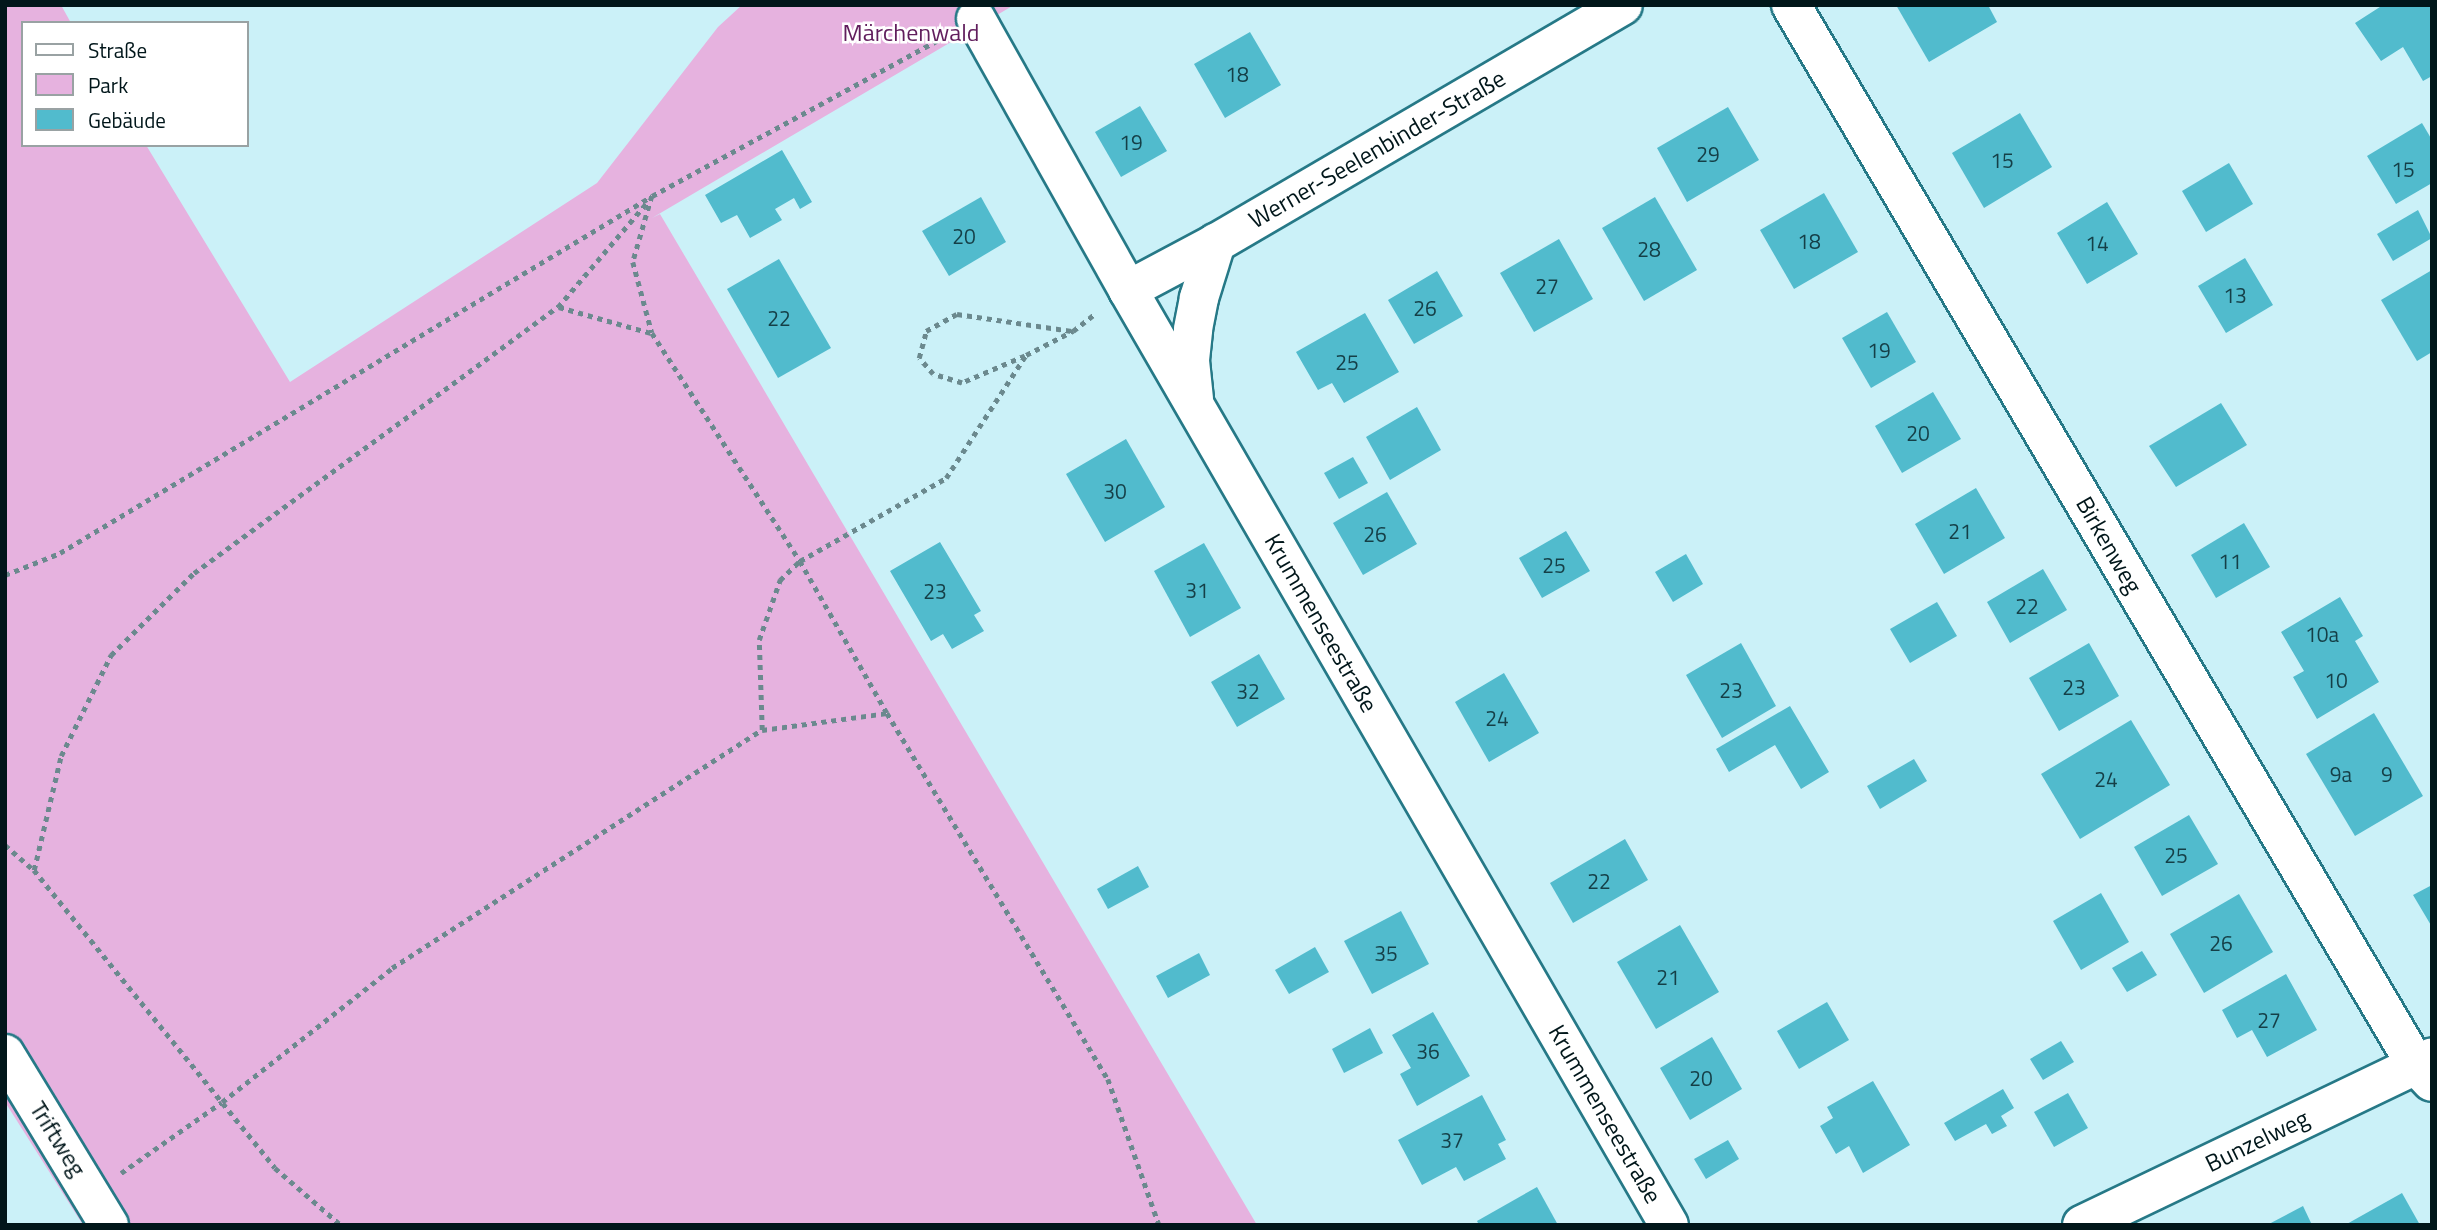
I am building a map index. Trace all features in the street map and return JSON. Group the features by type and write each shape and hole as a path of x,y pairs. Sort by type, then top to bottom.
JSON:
{"street":[{"name":"Werner-Seelenbinder-Straße","path":"1128,290 1216,243 1623,5"},
{"name":"Birkenweg","path":"1791,5 2426,1068"},
{"name":"Krummenseestraße","path":"976,19 1128,290 1669,1225"},
{"path":"1194,404 1190,360 1193,329 1199,298 1216,243"},
{"name":"Triftweg","path":"5,1054 100,1209"},
{"name":"Bunzelweg","path":"2082,1225 2426,1068"}],"path":[{"path":"5,575 60,553 652,196 976,19"},
{"path":"34,870 61,756 111,655 194,573 558,307 652,196"},
{"path":"652,196 633,262 652,333 800,561 887,713 1108,1079 1159,1225"},
{"path":"1073,331 957,314 926,331 919,358 933,374 962,383 1073,331 1128,290"},
{"path":"558,307 652,333"},
{"path":"762,730 759,640 780,580 800,561 946,478 1026,355"},
{"path":"100,1209 222,1102 391,968 762,730 887,713"},
{"path":"5,845 34,870 275,1168 341,1225"}],"green space":[{"name":"Märchenwald","path":"5,5 61,5 70,21 21,21 21,147 147,147 290,382 597,183 718,27 742,5 1014,5 652,218 660,214 1257,1225 83,1225 5,1102"}],"building":[{"path":"1896,5 1988,5 1997,22 1929,62"},
{"path":"2383,5 2432,5 2432,76 2423,81 2403,47 2381,61 2355,23"},
{"path":"1250,32 1281,85 1225,118 1194,64"},
{"path":"1140,106 1167,151 1121,177 1095,132"},
{"path":"1728,107 1759,160 1687,202 1657,148"},
{"path":"2020,113 2052,167 1984,208 1952,153"},
{"path":"2422,123 2432,140 2432,183 2396,204 2367,156"},
{"path":"782,150 812,202 800,209 794,198 775,209 782,220 750,238 737,215 721,223 705,195"},
{"path":"2229,163 2253,204 2206,232 2182,191"},
{"path":"1824,193 1858,252 1794,289 1760,230"},
{"path":"981,197 1006,242 949,276 922,231"},
{"path":"1655,197 1697,270 1644,301 1602,228"},
{"path":"2107,202 2138,254 2087,284 2057,233"},
{"path":"2418,210 2432,238 2393,261 2377,234"},
{"path":"1559,239 1593,299 1534,332 1500,273"},
{"path":"2245,258 2273,305 2226,333 2198,286"},
{"path":"779,259 831,348 778,378 727,289"},
{"path":"2432,270 2432,352 2417,361 2381,300"},
{"path":"1437,271 1463,316 1414,344 1388,300"},
{"path":"1887,312 1916,362 1871,388 1842,338"},
{"path":"1365,313 1399,372 1344,403 1332,383 1318,390 1296,352"},
{"path":"1933,392 1961,439 1902,473 1875,426"},
{"path":"2221,403 2247,445 2176,487 2149,446"},
{"path":"1417,407 1441,450 1390,480 1366,437"},
{"path":"1126,439 1165,507 1105,542 1066,474"},
{"path":"1353,457 1368,483 1339,499 1324,473"},
{"path":"1976,488 2005,538 1944,574 1915,524"},
{"path":"1387,492 1417,544 1363,575 1333,523"},
{"path":"2244,523 2270,567 2216,598 2191,555"},
{"path":"1566,531 1590,571 1542,598 1519,558"},
{"path":"940,542 981,611 974,615 984,631 952,649 943,634 931,641 890,571"},
{"path":"1204,543 1241,608 1190,637 1154,571"},
{"path":"1686,554 1703,584 1673,602 1655,572"},
{"path":"2043,569 2067,610 2010,643 1987,602"},
{"path":"2340,597 2363,636 2355,641 2379,682 2317,719 2293,677 2304,671 2281,632"},
{"path":"1937,602 1957,636 1910,663 1890,629"},
{"path":"1741,643 1776,706 1722,738 1686,675"},
{"path":"2089,643 2119,696 2059,731 2029,678"},
{"path":"1259,654 1285,699 1237,727 1211,682"},
{"path":"1504,673 1539,733 1489,762 1455,702"},
{"path":"1790,706 1829,772 1801,789 1775,745 1729,772 1716,749"},
{"path":"2374,713 2423,796 2355,836 2306,754"},
{"path":"2131,720 2170,785 2080,839 2041,774"},
{"path":"1914,759 1927,781 1880,809 1867,786"},
{"path":"2189,815 2218,864 2162,896 2134,847"},
{"path":"1625,839 1648,880 1573,923 1550,883"},
{"path":"1138,866 1149,887 1108,909 1097,889"},
{"path":"2432,885 2432,927 2413,895"},
{"path":"2101,893 2129,942 2081,970 2053,921"},
{"path":"2239,894 2273,952 2204,993 2170,934"},
{"path":"1401,911 1429,964 1372,994 1344,941"},
{"path":"1680,925 1719,992 1656,1029 1617,962"},
{"path":"1315,947 1329,972 1289,994 1275,970"},
{"path":"2142,951 2157,975 2127,992 2112,968"},
{"path":"1199,953 1210,975 1168,998 1156,976"},
{"path":"2286,974 2317,1030 2267,1057 2252,1030 2237,1038 2222,1010"},
{"path":"1827,1002 1849,1040 1799,1069 1777,1031"},
{"path":"1433,1012 1470,1076 1417,1106 1400,1074 1411,1068 1392,1035"},
{"path":"1370,1028 1383,1053 1344,1073 1332,1049"},
{"path":"1712,1037 1742,1089 1690,1120 1660,1068"},
{"path":"2061,1041 2074,1062 2043,1080 2030,1059"},
{"path":"1873,1081 1910,1145 1863,1173 1849,1146 1836,1154 1820,1126 1833,1118 1827,1107"},
{"path":"2003,1089 2014,1108 2001,1116 2007,1126 1992,1134 1986,1124 1955,1141 1944,1123"},
{"path":"2068,1093 2088,1128 2054,1147 2034,1112"},
{"path":"1482,1095 1506,1140 1498,1144 1506,1159 1464,1181 1456,1167 1422,1185 1398,1140"},
{"path":"1728,1140 1739,1159 1706,1179 1694,1159"},
{"path":"1537,1187 1558,1225 1479,1225 1477,1221"},
{"path":"2402,1193 2420,1225 2345,1225"},
{"path":"2303,1206 2312,1225 2267,1225"}]}
